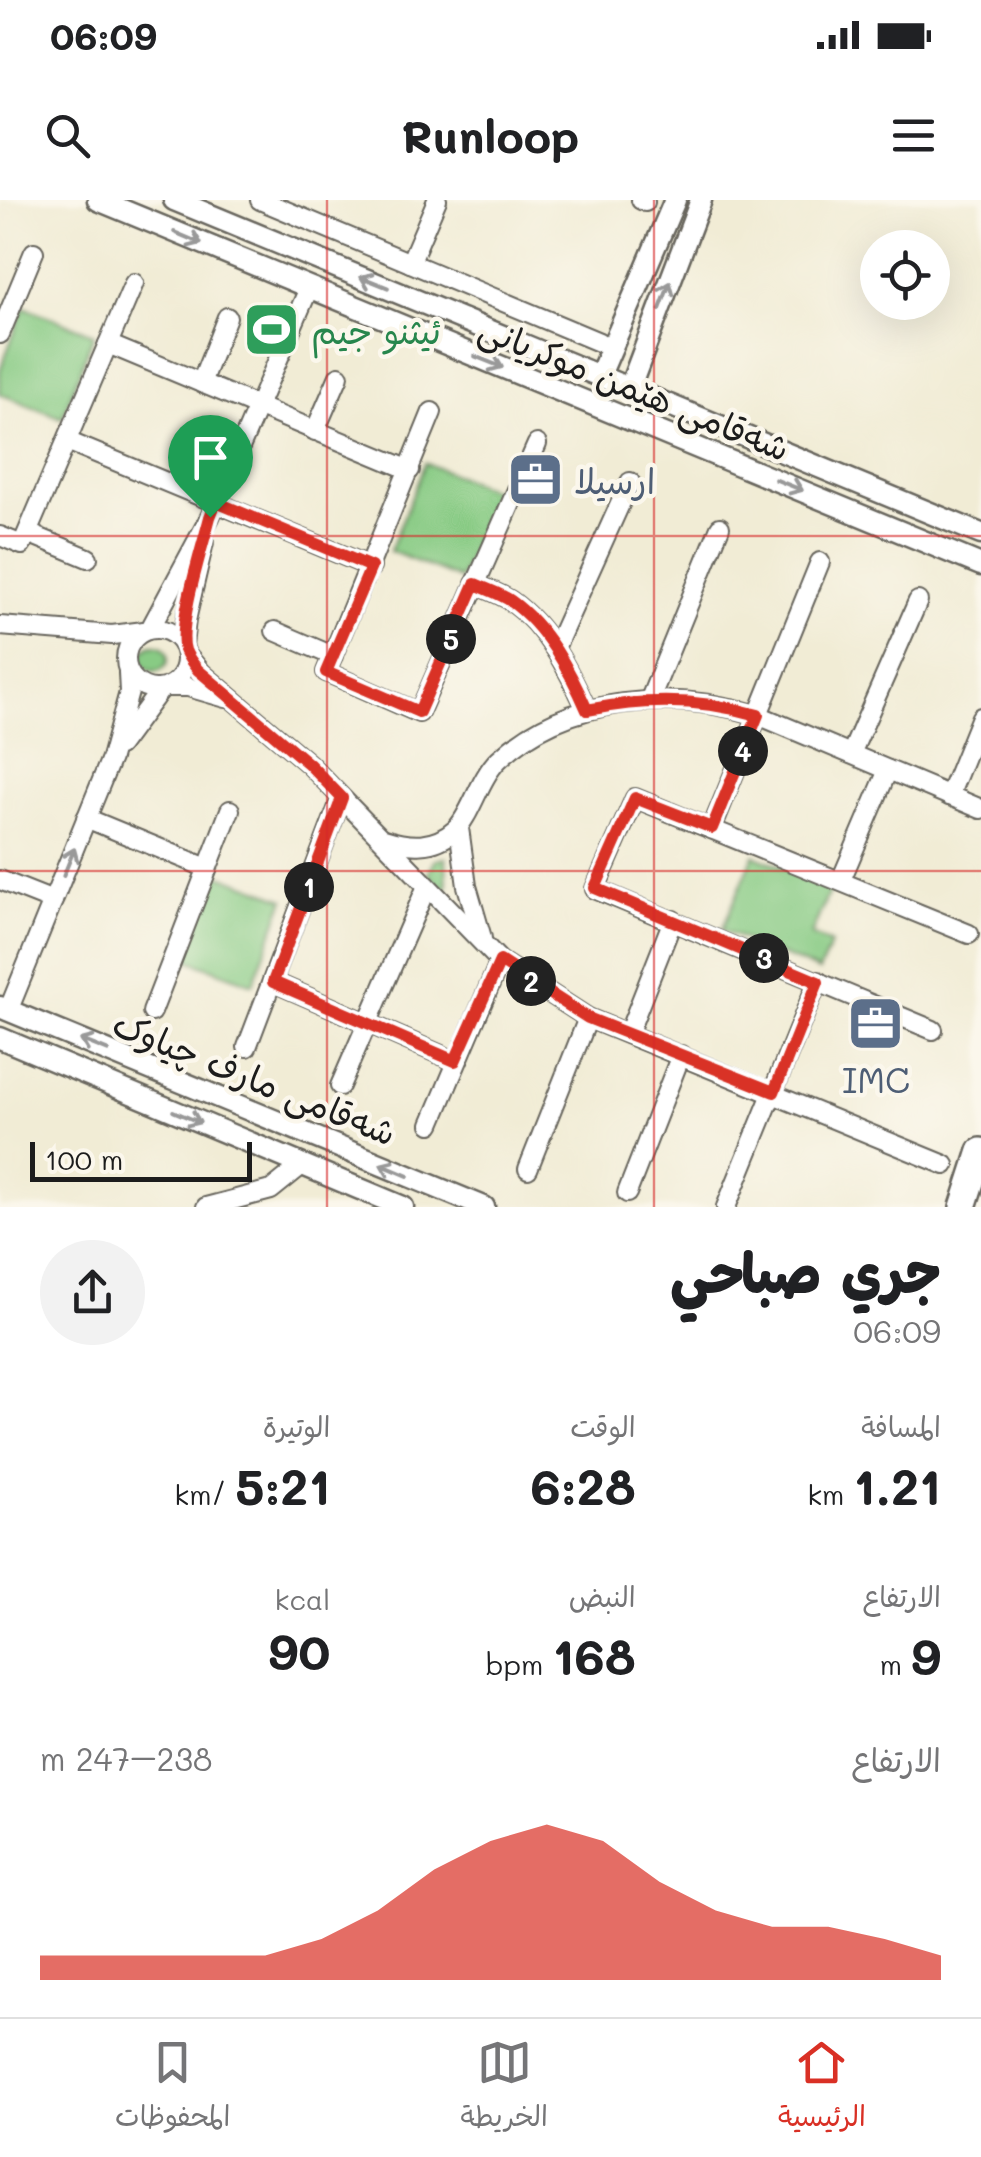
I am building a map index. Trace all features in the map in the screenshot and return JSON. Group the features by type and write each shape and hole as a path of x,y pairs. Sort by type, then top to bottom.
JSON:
{"main road":[{"path":"963,1207 981,1150"}],"street":[{"name":"شەقامی هێمن موکریانی","path":"98,200 981,565"},
{"name":"شەقامی هێمن موکریانی","path":"174,200 981,534"},
{"path":"260,200 598,342"},
{"path":"410,263 437,200"},
{"path":"600,375 675,200"},
{"path":"630,387 702,200"},
{"path":"0,334 34,252"},
{"path":"0,536 22,545 134,283"},
{"path":"4,1009 111,758 129,692 128,646 147,630 213,510 310,288"},
{"path":"200,382 227,317"},
{"path":"108,344 410,470"},
{"path":"315,431 339,376"},
{"path":"432,412 326,672 419,712 538,444"},
{"path":"67,440 213,510 371,567"},
{"path":"554,648 630,482"},
{"path":"111,758 165,688 184,671 186,620 213,510"},
{"path":"912,536 924,510"},
{"path":"650,700 720,527"},
{"path":"28,532 88,558"},
{"path":"712,828 820,562"},
{"path":"475,584 511,600 554,648 587,710"},
{"path":"851,754 918,601"},
{"path":"0,626 112,636 147,630 171,632 198,670 309,764 500,961 588,1018 945,1165"},
{"path":"61,630 102,646 139,684 188,687 236,702"},
{"path":"274,631 333,656"},
{"path":"484,943 467,886 459,828 474,793 498,760 529,738 587,710 650,700 730,706 981,808"},
{"path":"949,796 981,717"},
{"path":"842,880 888,770"},
{"path":"247,1047 342,798"},
{"path":"933,1030 595,888 635,798 970,934"},
{"path":"152,1012 230,810"},
{"path":"86,818 206,868"},
{"path":"383,839 402,846 423,846 442,840 459,828"},
{"path":"0,880 53,901"},
{"path":"340,1086 427,886"},
{"path":"628,1034 673,920"},
{"path":"430,1124 500,961"},
{"path":"273,982 455,1061"},
{"path":"729,1206 818,982"},
{"name":"شەقامی مارف چیاوک","path":"4,1009 484,1207"},
{"path":"528,1169 588,1018"},
{"name":"شەقامی مارف چیاوک","path":"0,1038 403,1207"},
{"path":"627,1194 681,1055"},
{"path":"124,1091 136,1062"},
{"path":"206,1207 271,1190 302,1165"}],"green space":[{"path":"24,307 94,334 62,418 0,394 0,370"},
{"path":"425,463 495,491 460,579 390,551"},
{"path":"155,645 164,649 168,658 164,667 155,671 146,667 142,658 146,649"},
{"path":"754,855 831,887 811,935 831,944 819,971 722,930"},
{"path":"446,858 447,887 443,889 428,874 435,860"},
{"path":"215,873 285,899 253,984 183,958"}],"place":[{"name":"ئيثنو جيم","path":"272,330"},
{"name":"ارسيلا","path":"535,480"},
{"name":"IMC","path":"876,1023"}],"route":[{"path":"216,502 371,567 326,672 419,712 475,584 511,600 536,627 566,665 587,710 650,700 730,706 758,715 712,828 635,798 595,888 818,982 774,1092 588,1018 500,961 455,1061 273,982 342,798 309,764 198,670 186,654 186,620 210,517 216,502"}]}
